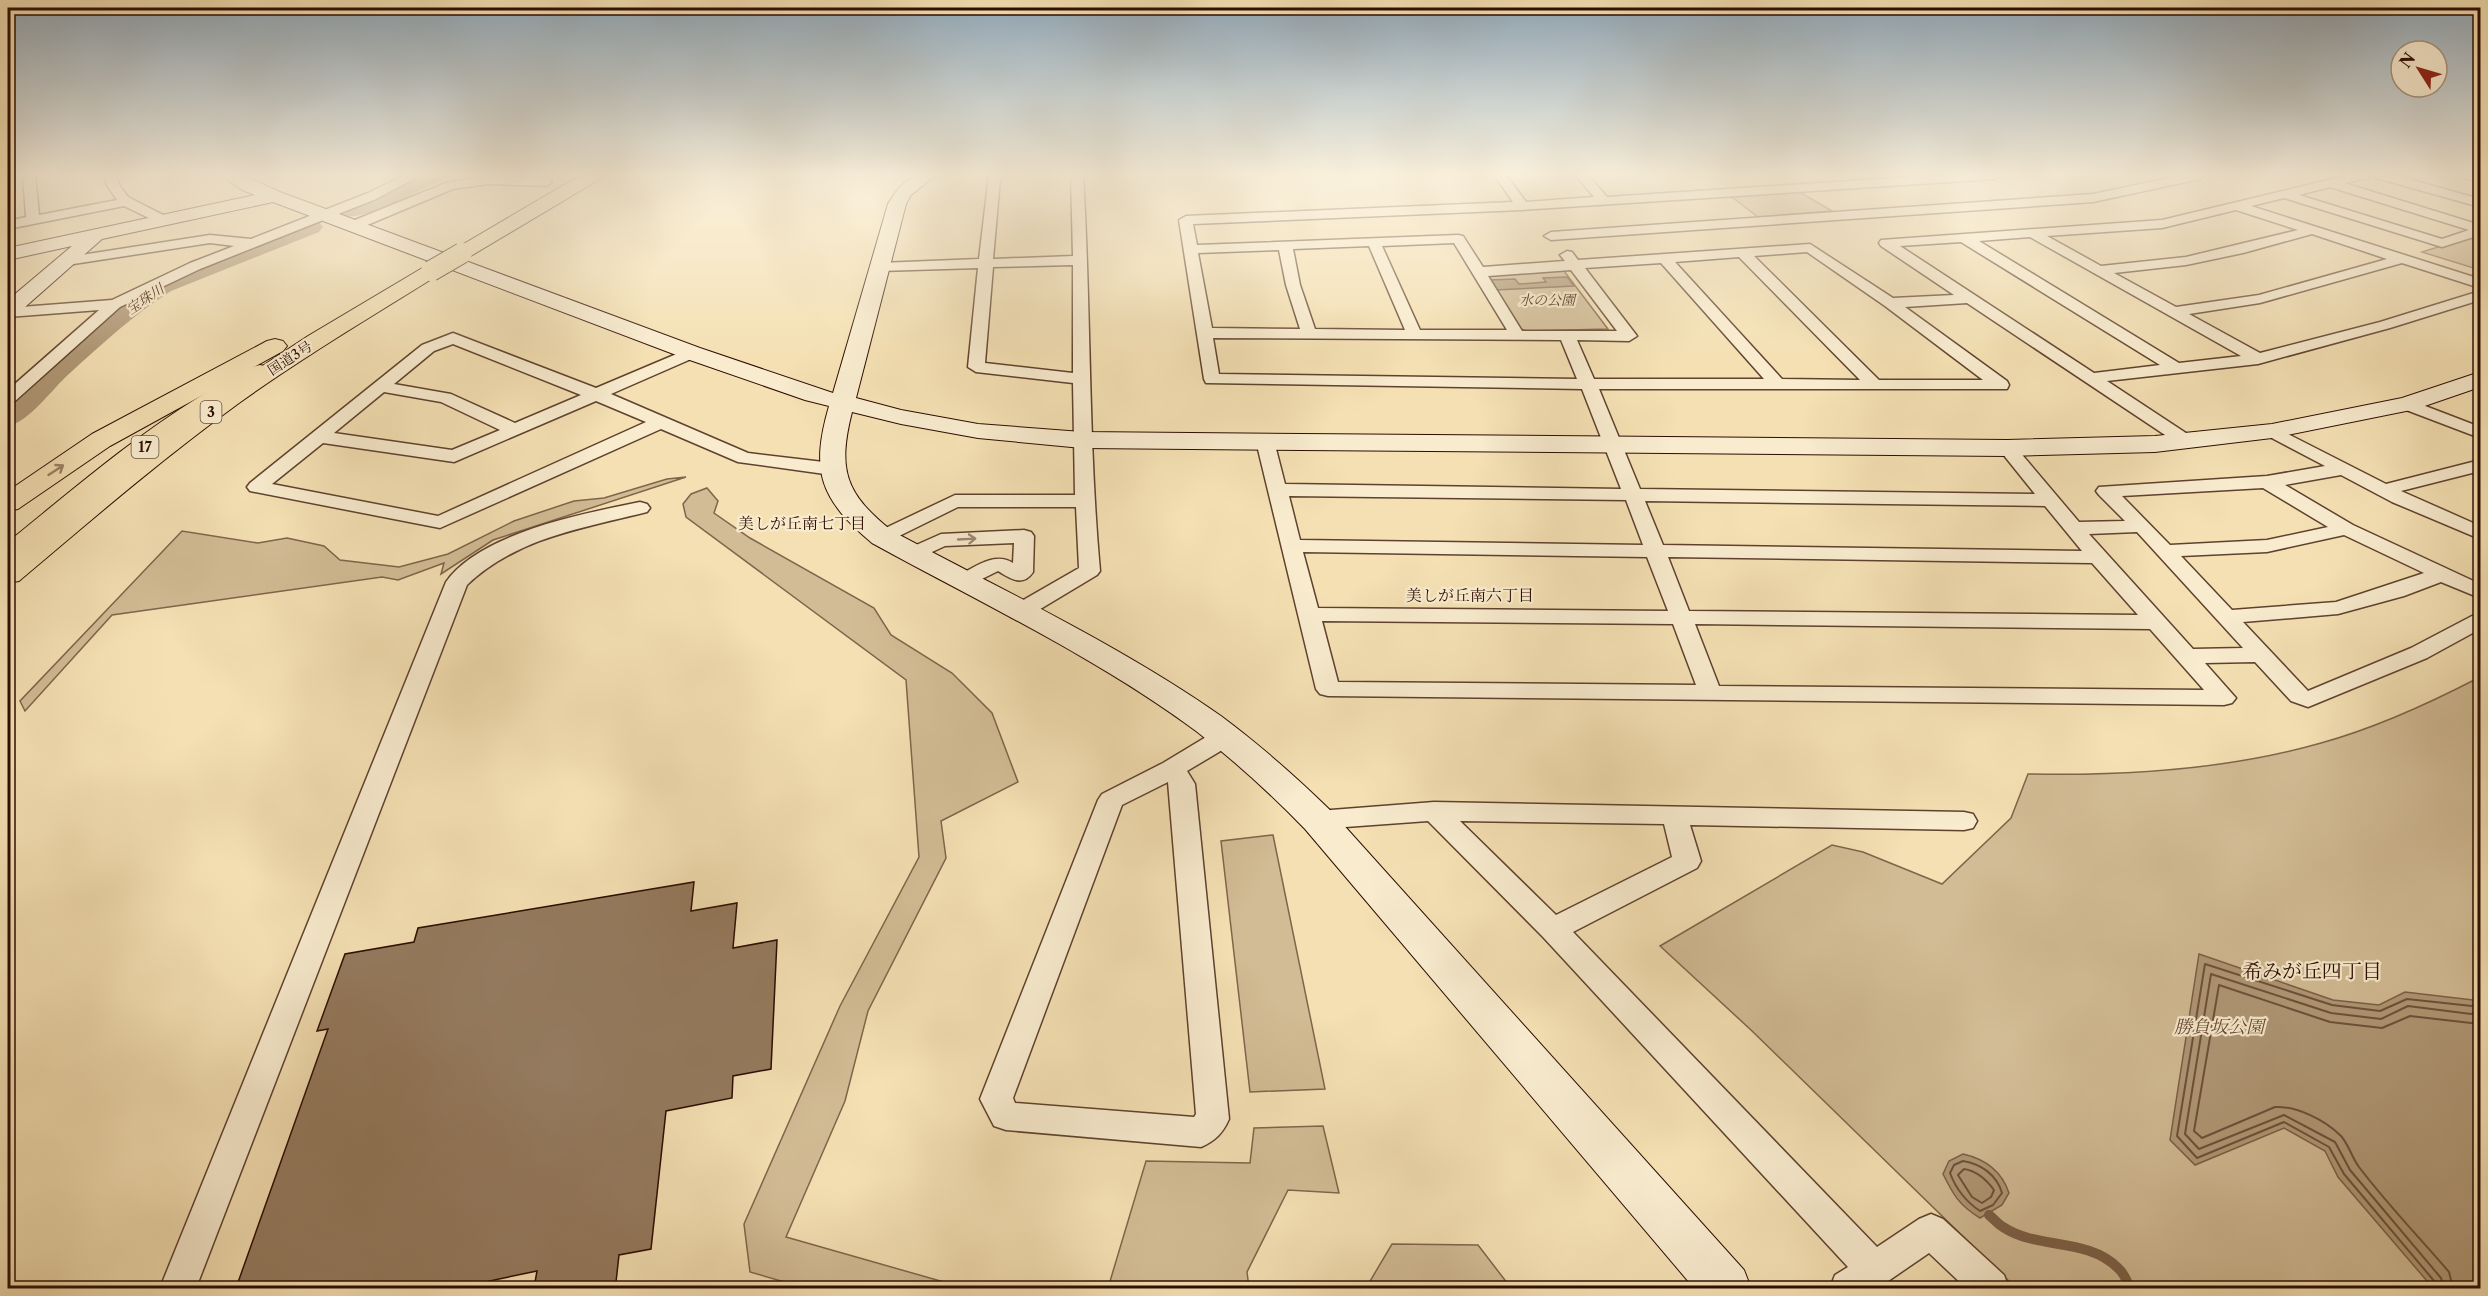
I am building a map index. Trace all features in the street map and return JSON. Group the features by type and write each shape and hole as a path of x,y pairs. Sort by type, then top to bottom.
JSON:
{"main road":[{"path":"458,246 467,235"},
{"name":"国道3号","path":"8,574 204,417 293,355 475,235"},
{"name":"国道3号","path":"458,246 484,235"},
{"name":"国道3号","path":"8,503 101,440 425,268"},
{"name":"17","path":"8,556 198,409 236,384 293,355"},
{"name":"17","path":"8,542 142,424 249,360"}],"street":[{"path":"8,398 115,304 148,286 272,235"},
{"path":"383,235 692,353 843,404 978,431 1082,440 2007,448 2145,444 2272,431 2407,404 2481,379"},
{"path":"889,235 835,429 832,469 842,497 859,518 882,537 1115,665 1192,713 1275,777 1318,820 1726,1288"},
{"path":"989,235 976,367 1080,379"},
{"path":"1019,612 1090,571 1083,501 1080,379 1081,235"},
{"path":"1189,235 1212,379 1587,384 2001,385 1890,303 1810,248 1478,272"},
{"path":"1204,333 1629,336 1551,236 1559,235"},
{"path":"1990,235 1886,243 2094,378 2186,441"},
{"path":"2038,235 2258,359"},
{"path":"2100,270 2186,261 2292,235"},
{"path":"2329,235 2481,284"},
{"path":"2417,235 2442,243 2465,235"},
{"path":"8,254 95,236"},
{"path":"8,311 95,236"},
{"path":"1963,237 2177,369"},
{"path":"67,261 210,239 252,244"},
{"path":"1191,249 1458,239 1518,336"},
{"path":"1374,243 1415,335"},
{"path":"1285,246 1293,285 1309,334"},
{"path":"1744,254 1875,385"},
{"path":"2172,312 2260,298 2402,259"},
{"path":"880,267 1082,260"},
{"path":"1666,260 1777,384"},
{"path":"2094,378 2258,359 2385,325 2481,295"},
{"path":"1890,303 1971,298"},
{"path":"8,311 115,304"},
{"path":"1568,337 1613,443 1679,617 1711,694"},
{"path":"659,423 440,522 257,487 428,348 453,338 595,394 659,423 739,462 832,469"},
{"path":"321,437 454,456 692,353"},
{"path":"382,387 445,398 513,429"},
{"path":"2407,404 2481,433"},
{"path":"2272,431 2384,490 2481,533"},
{"path":"1265,441 1311,614 1328,689 2224,698 2098,557 2077,528 2007,448"},
{"path":"2384,490 2481,465"},
{"path":"2343,469 2267,482 2106,491 2228,617 2299,696 2308,700 2419,653 2481,621"},
{"path":"2267,482 2346,529 2481,592"},
{"path":"1277,490 2051,500"},
{"path":"882,537 955,501 1083,501"},
{"path":"178,1288 457,582 480,561 514,543 606,514 640,508"},
{"path":"2077,528 2142,526"},
{"path":"2163,551 2267,546 2346,529"},
{"path":"912,554 941,540 1024,536 1023,572 1019,575 999,563 963,582"},
{"path":"1292,546 2098,557"},
{"path":"2228,617 2338,608 2396,591 2442,574"},
{"path":"1311,614 2156,622"},
{"path":"2187,656 2261,655"},
{"path":"1172,769 1182,784 1213,1119 1201,1132 1006,1116 996,1099 1112,800 1172,769 1225,737"},
{"path":"1318,820 1434,811 1964,821"},
{"path":"1434,811 1553,929 1862,1279 1931,1231 1991,1288"},
{"path":"1553,929 1687,861 1674,815"}],"green space":[{"path":"2480,235 2480,270 2422,252"},
{"name":"水の公園","path":"1558,269 1564,271 1608,329 1527,331 1521,329 1485,276"},
{"path":"686,477 493,540 441,574 444,563 398,580 382,577 112,615 25,711 20,701 182,531 258,543 287,538 324,546 340,560 399,567 448,554 514,521 574,501 604,498 667,479"},
{"path":"707,488 718,501 714,513 750,538 874,608 891,635 952,673 992,713 1018,782 941,821 946,858 868,1011 845,1101 786,1237 965,1288 805,1288 750,1272 744,1224 840,1006 919,857 906,680 686,517 683,504 691,494"},
{"name":"勝負坂公園","path":"2480,677 2480,1288 2016,1288 1751,1030 1660,946 1832,845 1863,852 1942,884 2011,818 2028,774 2139,772 2249,760 2342,737 2422,705"},
{"path":"1273,835 1325,1089 1250,1092 1221,841"},
{"path":"1323,1126 1339,1193 1288,1190 1247,1272 1249,1288 1108,1288 1146,1161 1250,1163 1254,1128"},
{"path":"1392,1244 1478,1245 1511,1288 1366,1288"}],"water":[{"path":"1567,277 1574,286 1496,290 1490,280 1515,279 1519,284 1546,282 1543,278"},
{"path":"2199,954 2333,1000 2379,1005 2405,992 2473,1000 2480,993 2480,1288 2433,1288 2338,1177 2325,1151 2284,1128 2195,1165 2170,1140"},
{"path":"1963,1154 1978,1159 1992,1168 2002,1179 2009,1193 2002,1205 1980,1218 1958,1199 1943,1174 1949,1161"}],"building":[{"path":"694,882 691,911 737,903 733,948 777,940 771,1069 733,1076 732,1098 666,1111 651,1249 619,1255 616,1282 588,1288 534,1288 537,1271 456,1288 236,1288 328,1029 317,1031 345,954 414,942 418,928"}],"waterway":[{"name":"宝珠川","path":"8,417 57,369 140,299 162,286 290,235"},
{"path":"1989,1215 2001,1226 2017,1234 2031,1239 2077,1247 2106,1258 2122,1272 2130,1288"}],"district":[{"name":"美しが丘南七丁目","path":"802,523"},
{"name":"美しが丘南六丁目","path":"1470,595"},
{"name":"希みが丘四丁目","path":"2312,971"}]}
